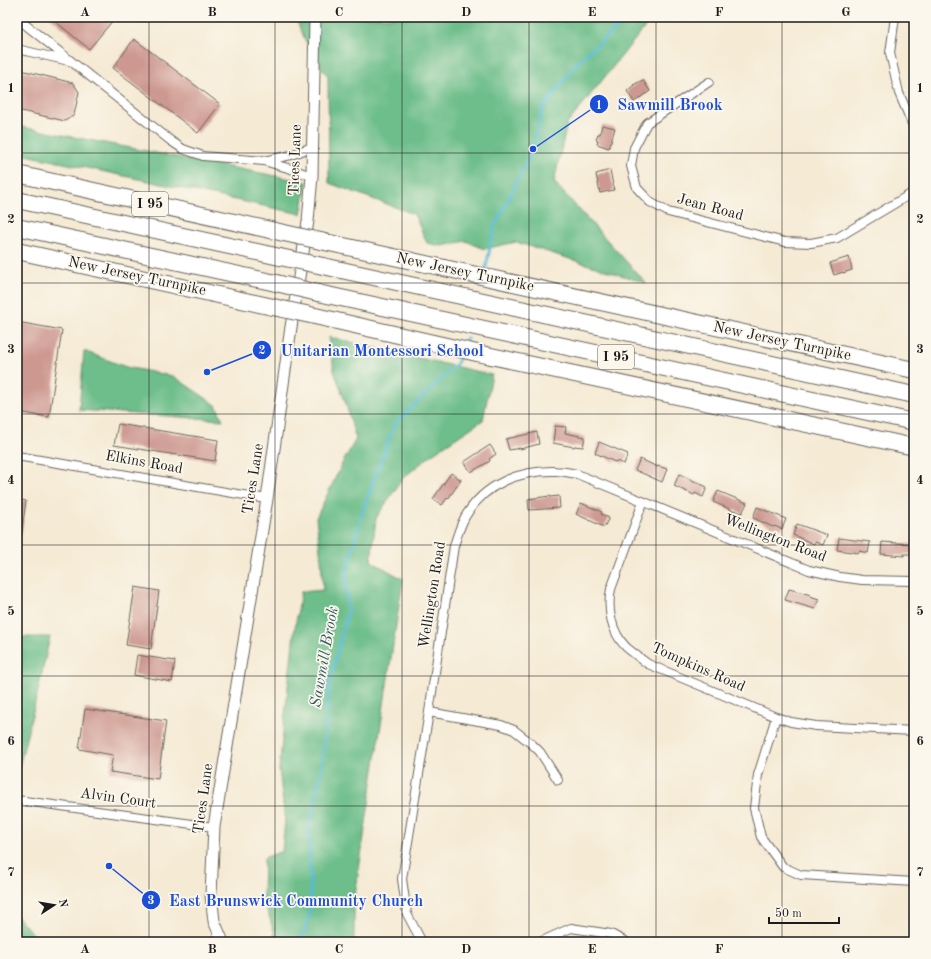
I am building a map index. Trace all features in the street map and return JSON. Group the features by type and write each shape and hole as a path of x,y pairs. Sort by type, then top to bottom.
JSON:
{"highway":[{"name":"New Jersey Turnpike","path":"17,174 914,370"},
{"name":"New Jersey Turnpike","path":"17,200 914,395"},
{"name":"New Jersey Turnpike","path":"17,227 914,422"},
{"name":"New Jersey Turnpike","path":"17,251 478,353 914,447"}],"street":[{"name":"Tices Lane","path":"223,942 214,921 211,895 214,827 308,221 312,176 315,17"},
{"path":"895,17 890,52 899,93 914,128"},
{"path":"17,18 183,149 203,156 264,161 291,168 312,176"},
{"path":"17,49 70,61"},
{"name":"Jean Road","path":"709,82 647,123 634,148 631,166 637,188 650,202 668,212 785,242 811,244 837,238 914,192"},
{"path":"264,161 291,155 312,147"},
{"name":"Elkins Road","path":"17,456 266,499"},
{"name":"Wellington Road","path":"422,942 408,914 402,878 454,546 465,518 483,494 500,483 517,475 536,471 557,470 577,474 809,570 862,580 914,581"},
{"name":"Tompkins Road","path":"643,502 611,589 609,599 610,615 618,637 625,646 648,664 791,722 816,726 914,731"},
{"path":"429,712 502,725 514,730 540,752 558,780"},
{"path":"776,717 758,775 754,808 761,837 783,867 801,875 914,882"},
{"name":"Alvin Court","path":"17,800 214,827"},
{"path":"540,942 571,928 610,934 626,942"}],"green space":[{"path":"295,17 653,17 567,124 554,182 646,283 516,242 484,249 466,241 442,246 427,243 414,214 329,183 328,76 313,58"},
{"path":"17,126 307,182 301,214 17,153"},
{"path":"329,337 492,375 483,420 435,452 403,478 376,518 371,561 403,579 354,902 354,942 256,942 275,935 263,897 264,858 282,851 285,820 279,769 294,633 301,592 323,590 316,518 343,462 356,439 345,401 334,371"},
{"path":"84,351 126,367 173,376 216,405 223,420 79,410"},
{"path":"17,637 50,637 17,775"},
{"path":"17,916 40,942 17,942"}],"building":[{"path":"50,17 111,17 114,19 89,49"},
{"path":"134,39 220,104 198,133 113,68"},
{"path":"17,69 73,83 79,92 74,115 65,121 17,110"},
{"path":"643,80 650,91 634,102 627,91 633,85"},
{"path":"602,125 615,128 609,148 597,144 598,140 596,139 598,134 600,134"},
{"path":"610,170 614,190 600,193 596,174"},
{"path":"849,257 852,270 834,275 830,263"},
{"path":"17,322 62,330 49,417 17,412"},
{"path":"118,424 218,440 215,461 114,445"},
{"path":"555,426 566,427 565,433 585,437 583,447 553,443"},
{"path":"537,432 539,444 509,450 506,439"},
{"path":"599,442 628,454 624,464 615,462 595,453"},
{"path":"490,445 496,454 489,459 490,461 471,472 464,462"},
{"path":"640,459 658,467 667,469 662,482 635,470"},
{"path":"451,473 461,480 442,505 433,499"},
{"path":"679,474 707,487 703,497 695,493 694,495 674,486"},
{"path":"718,491 747,503 742,513 713,502"},
{"path":"559,496 560,508 529,510 528,499"},
{"path":"17,499 26,501 18,558 17,558"},
{"path":"581,503 602,512 601,514 609,518 604,527 576,514"},
{"path":"757,507 786,519 782,529 773,527 753,518"},
{"path":"797,524 827,535 823,545 815,542 814,544 793,535"},
{"path":"839,538 870,542 868,553 837,550"},
{"path":"882,542 913,544 912,554 904,554 904,556 881,554"},
{"path":"135,587 159,591 151,649 126,645"},
{"path":"789,589 811,595 810,596 819,599 815,609 785,600"},
{"path":"137,655 175,661 172,682 134,675"},
{"path":"85,709 166,721 158,779 110,772 113,755 79,749"}],"waterway":[{"name":"Sawmill Brook","path":"485,272 494,228 533,149 543,108 580,60 629,17"},
{"name":"Sawmill Brook","path":"464,346 467,338"},
{"name":"Sawmill Brook","path":"301,942 311,908 309,828 321,773 330,680 348,611 345,578 361,516 394,425 457,363 461,355"}],"place":[{"name":"Sawmill Brook","path":"533,149"},
{"name":"Unitarian Montessori School","path":"207,372"},
{"name":"East Brunswick Community Church","path":"109,866"}]}
